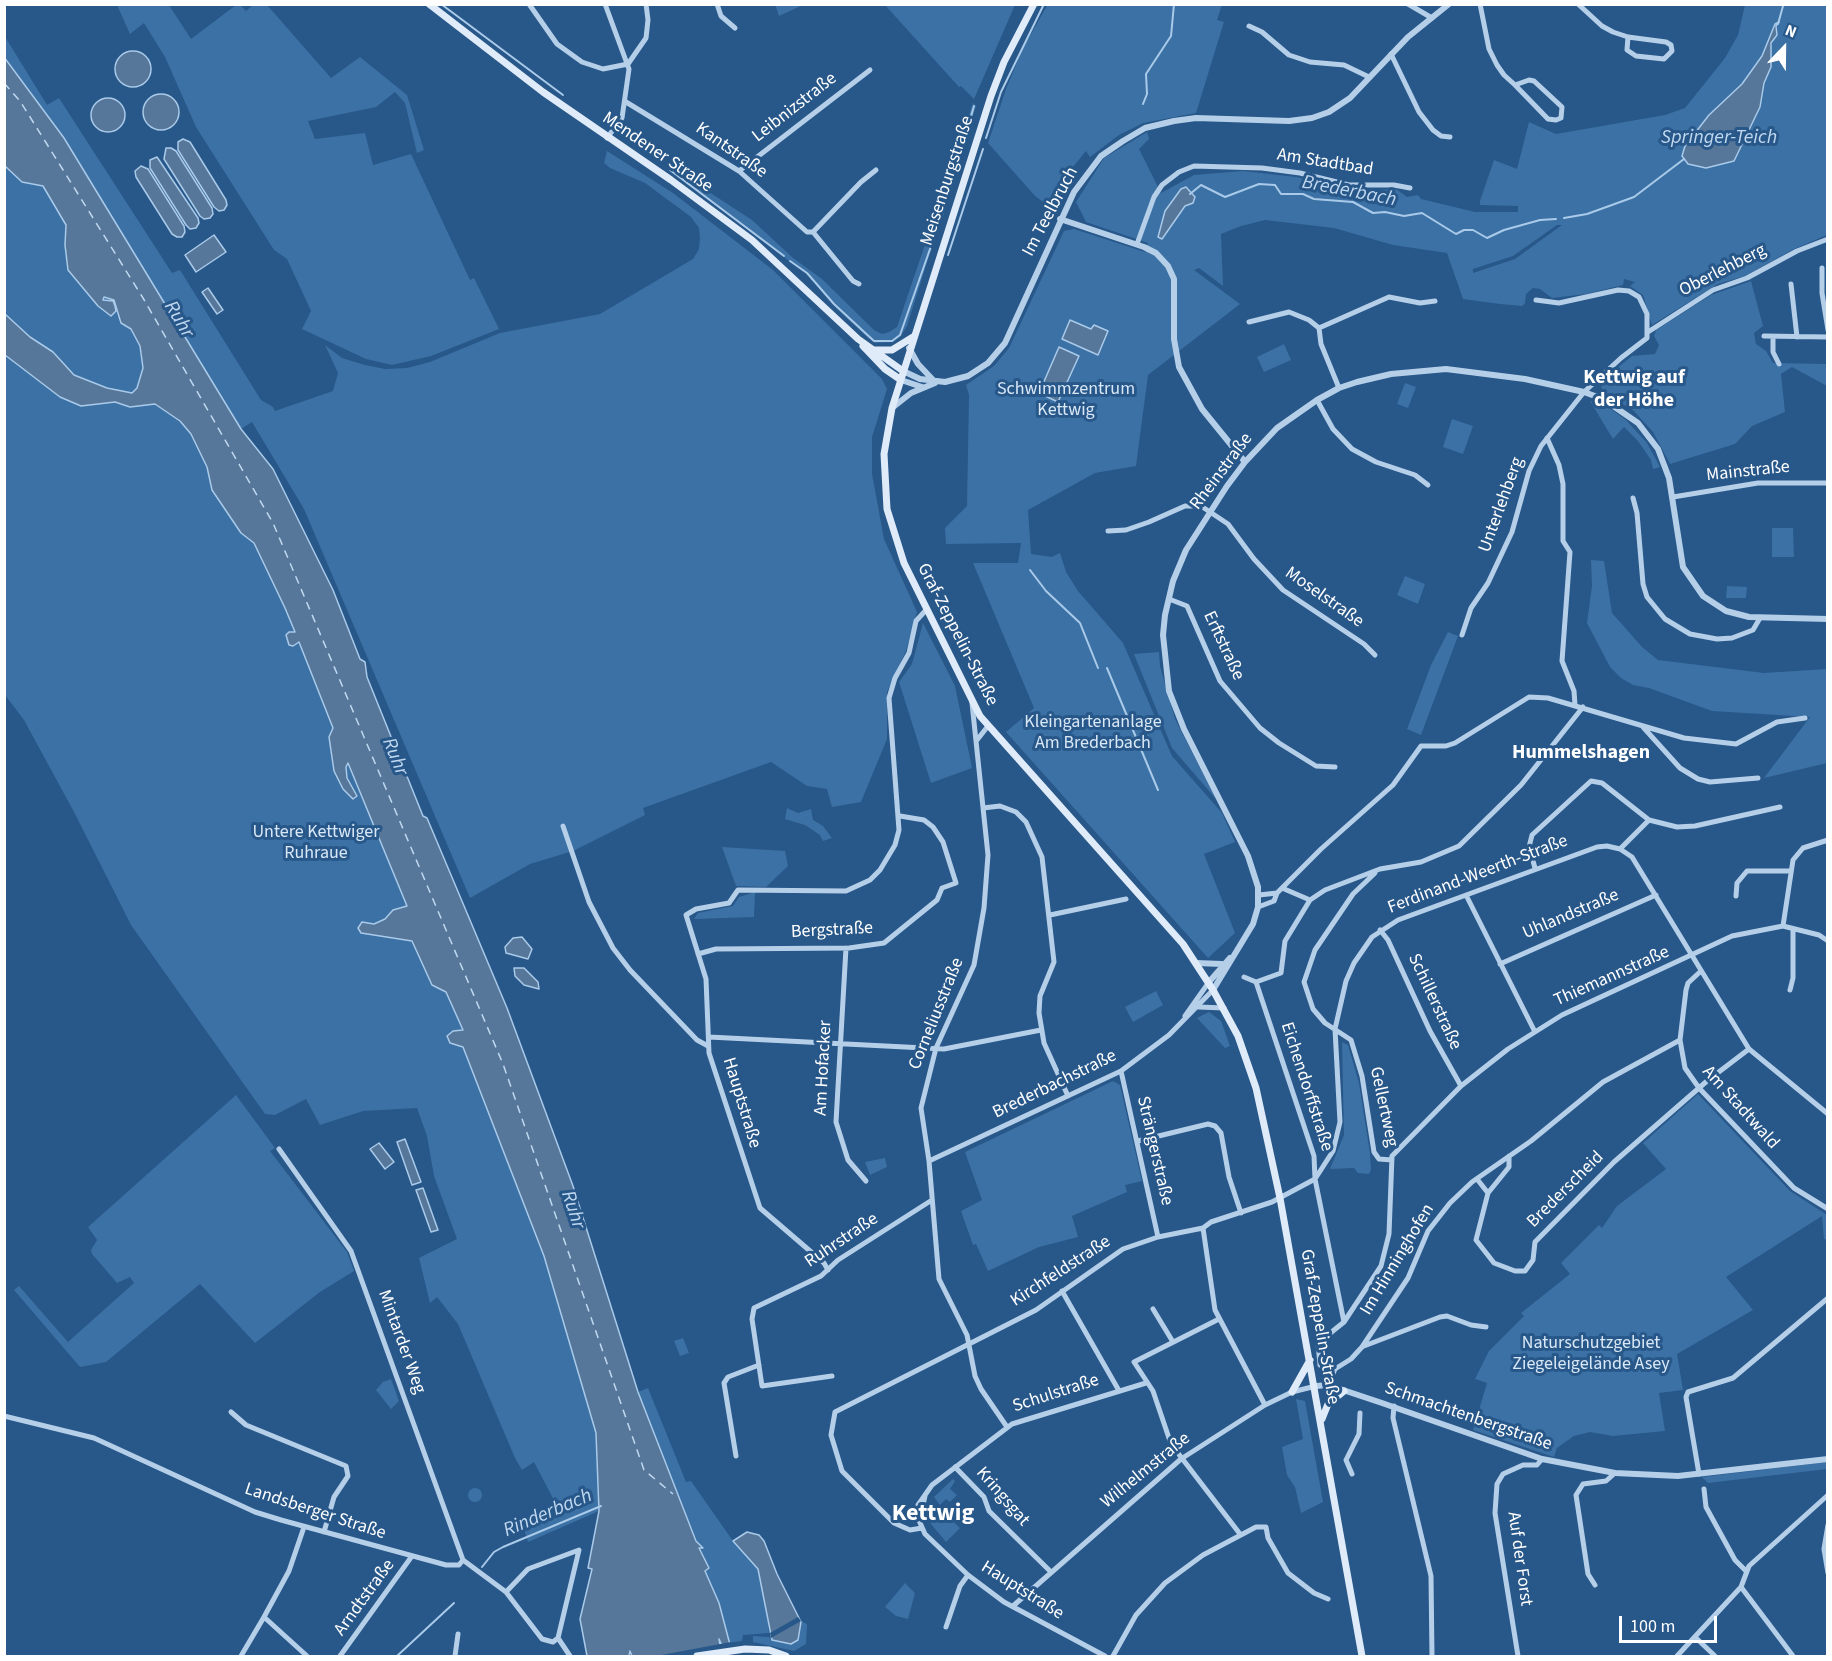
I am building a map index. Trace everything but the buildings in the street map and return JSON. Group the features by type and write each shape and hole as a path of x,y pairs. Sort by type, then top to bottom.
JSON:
{"main road":[{"name":"Mendener Straße","path":"429,4 486,50 607,138 679,185 752,240 858,339 903,371"},
{"name":"Meisenburgstraße","path":"903,371 991,96 1004,62 1034,4"},
{"path":"874,350 892,350 913,337"},
{"name":"Mendener Straße","path":"858,339 871,357 901,380"},
{"name":"Graf-Zeppelin-Straße","path":"903,371 892,408 884,454 887,509 904,563 972,702 988,726 1140,894 1196,963 1224,1008 1238,1036 1256,1088 1280,1198 1316,1386 1362,1656"},
{"path":"1292,1392 1310,1360"},
{"path":"1322,1422 1328,1404 1344,1390"},
{"path":"697,1656 744,1649 769,1650 786,1656"}],"street":[{"path":"529,4 549,35 569,54 589,65 603,69 628,64 646,38 648,20 646,4"},
{"path":"604,4 628,64 626,102 618,127 607,138"},
{"path":"717,4 721,16 735,28"},
{"path":"1408,4 1432,18"},
{"name":"Im Teelbruch","path":"892,408 922,387 935,382 956,381 976,372 988,363 1005,343 1060,219 1085,174 1101,156 1145,128 1196,118 1289,121 1312,118 1329,112 1350,98 1391,54 1449,4"},
{"path":"1480,4 1489,49 1497,64 1515,85 1548,118 1556,120 1561,118 1562,107 1534,81 1529,80 1515,85"},
{"path":"1578,4 1602,26 1628,37 1666,42 1671,45 1672,51 1664,59 1636,56 1627,50 1628,37"},
{"path":"1249,26 1262,32 1289,55 1310,62 1344,65 1369,77"},
{"path":"1391,54 1419,112 1433,130 1441,136 1450,137"},
{"name":"Leibnizstraße","path":"740,171 870,70"},
{"name":"Kantstraße","path":"626,102 740,171 805,230 813,232 853,281 859,284"},
{"name":"Am Stadtbad","path":"1137,244 1154,197 1162,185 1179,172 1194,166 1262,168 1300,173 1349,185 1394,185 1410,188"},
{"path":"813,232 861,182 876,170"},
{"path":"1060,219 1137,244 1156,253 1171,271 1176,296 1174,339 1179,367 1202,409 1245,462"},
{"name":"Oberlehberg","path":"1648,332 1713,290 1747,278 1797,251 1827,239"},
{"path":"1822,268 1821,293 1827,330"},
{"path":"1791,284 1797,337"},
{"path":"1536,300 1559,303 1618,290 1629,291 1639,297 1643,304 1647,314 1646,345 1621,358 1584,392"},
{"path":"1319,328 1389,297 1420,303 1435,301"},
{"path":"1249,322 1289,312 1299,314 1319,328 1321,344 1339,388"},
{"path":"1764,336 1773,338 1827,337"},
{"path":"1773,338 1773,352 1779,363"},
{"path":"909,348 918,364 935,382"},
{"name":"Rheinstraße","path":"1213,990 1230,957 1253,924 1259,895 1248,856 1184,729 1169,691 1163,635 1169,598 1179,565 1210,510 1245,462 1277,428 1317,400 1339,388 1391,374 1446,369 1504,375 1584,392 1603,399 1630,416 1648,435 1664,464 1673,497 1680,554 1692,583 1719,608 1736,615 1760,618 1827,619"},
{"name":"Im Teelbruch","path":"903,371 935,382"},
{"path":"901,380 922,387"},
{"name":"Unterlehberg","path":"1462,635 1471,608 1488,583 1512,532 1529,471 1547,438 1584,392"},
{"path":"1317,400 1334,429 1352,449 1377,463 1415,475 1428,485"},
{"path":"1547,438 1559,465 1563,484 1563,541 1570,552 1562,662 1574,691 1575,705"},
{"name":"Mainstraße","path":"1673,497 1743,484 1827,483"},
{"path":"1632,498 1637,513 1643,584 1647,597 1665,619 1690,634 1717,639 1753,630 1760,618"},
{"path":"1108,531 1126,530 1185,506 1201,506 1210,510"},
{"name":"Moselstraße","path":"1210,510 1228,524 1254,559 1283,590 1364,644 1375,655"},
{"name":"Erftstraße","path":"1169,598 1187,606 1220,681 1260,728 1287,749 1316,766 1335,767"},
{"path":"900,816 892,768 889,698 895,678 909,653 916,621 926,610"},
{"path":"1258,907 1274,901 1279,891 1338,832 1393,785 1420,746 1446,746 1455,743 1529,697 1548,698 1583,707 1684,738 1736,744 1777,722 1805,718"},
{"name":"Corneliusstraße","path":"972,702 987,872 979,945 974,965 936,1048 921,1108 930,1161 939,1279 969,1344 975,1376 981,1389 1007,1427"},
{"path":"1244,976 1256,982 1281,973 1285,941 1310,900 1325,890 1380,869 1420,862 1459,846 1521,785 1583,707"},
{"path":"1642,725 1680,768 1698,779 1710,782 1758,778"},
{"path":"977,740 988,726"},
{"path":"1535,868 1529,847 1532,835 1591,781 1602,783 1649,820 1677,827 1695,826 1780,807"},
{"path":"983,808 1009,808 1026,822 1042,857 1054,968 1040,996 1041,1030 1068,1096"},
{"name":"Hauptstraße","path":"828,1270 824,1263 760,1208 724,1105 708,1046 708,994 687,915 696,909 729,903 738,890 789,889 837,892 856,888 870,880 887,860 895,845 900,816"},
{"name":"Bergstraße","path":"698,954 716,949 846,948 884,943 937,900 942,888 956,883 943,842 933,827 924,820 900,816"},
{"path":"1649,820 1620,849 1632,857 1749,1049 1827,1114"},
{"path":"563,826 586,894 613,948 630,970 697,1040 708,1046"},
{"path":"1827,840 1803,848 1797,853 1790,871 1783,926 1793,930 1808,931 1827,941"},
{"name":"Ferdinand-Weerth-Straße","path":"1280,1198 1315,1179 1333,1151 1340,1122 1335,1029 1346,981 1354,963 1372,937 1398,920 1535,868 1597,847 1620,849"},
{"path":"1335,1029 1325,1023 1313,1009 1304,982 1316,950 1348,902 1380,869"},
{"path":"1736,896 1737,883 1747,871 1790,871"},
{"path":"1259,895 1279,891 1310,900"},
{"path":"1466,895 1534,1030"},
{"name":"Uhlandstraße","path":"1500,964 1656,895"},
{"path":"1050,915 1126,899"},
{"name":"Thiemannstraße","path":"1392,1160 1395,1152 1461,1086 1481,1068 1534,1030 1732,936 1783,926"},
{"name":"Schillerstraße","path":"1380,930 1388,940 1430,1031 1461,1086"},
{"path":"1790,990 1793,978 1793,930"},
{"name":"Am Hofacker","path":"846,948 836,1106 839,1138 848,1160 866,1181"},
{"name":"Rheinstraße","path":"1209,982 1230,957"},
{"path":"1196,963 1222,964"},
{"name":"Am Stadtwald","path":"1701,971 1688,983 1686,990 1680,1040 1685,1068 1699,1088 1794,1188 1827,1209"},
{"name":"Brederbachstraße","path":"1183,1020 1209,982"},
{"name":"Eichendorffstraße","path":"1256,982 1314,1156 1315,1179 1344,1322"},
{"name":"Brederbachstraße","path":"930,1161 1121,1071 1169,1035 1199,1007 1213,990"},
{"path":"1199,1007 1224,1008"},
{"name":"Gellertweg","path":"1331,1374 1320,1365 1318,1343 1344,1322 1370,1285 1384,1257 1389,1234 1392,1160 1379,1159 1374,1152 1362,1076 1352,1040 1335,1029"},
{"path":"709,1037 944,1048 1041,1030"},
{"name":"Im Hinninghofen","path":"1331,1374 1362,1347 1408,1278 1428,1231 1450,1203 1477,1179 1602,1082 1680,1040"},
{"path":"1699,1088 1749,1049"},
{"name":"Strängerstraße","path":"1121,1071 1158,1237"},
{"name":"Brederscheid","path":"1488,1193 1477,1234 1479,1245 1494,1263 1515,1271 1526,1271 1533,1260 1535,1242 1614,1162 1699,1088"},
{"path":"1138,1141 1208,1124 1215,1126 1221,1133 1229,1177 1240,1213"},
{"name":"Mintarder Weg","path":"279,1149 351,1251 463,1560"},
{"name":"Im Hinninghofen","path":"1488,1193 1509,1167 1509,1156"},
{"path":"1477,1179 1488,1193"},
{"name":"Kirchfeldstraße","path":"921,1526 910,1530 894,1523 842,1471 831,1435 835,1412 1036,1310 1116,1253 1158,1237 1203,1228 1211,1222 1280,1198"},
{"name":"Ruhrstraße","path":"832,1376 762,1386 752,1319 754,1308 821,1276 838,1260 932,1200"},
{"path":"1203,1228 1219,1319 1265,1405"},
{"path":"1062,1291 1118,1389"},
{"path":"1699,1474 1686,1397 1688,1392 1733,1378 1827,1298"},
{"path":"1153,1309 1173,1342"},
{"path":"1362,1347 1440,1317 1447,1316 1470,1325 1486,1327"},
{"path":"1219,1319 1134,1362 1153,1391 1171,1443 1240,1533"},
{"path":"736,1456 724,1383 728,1377 759,1365"},
{"path":"1328,1385 1331,1374"},
{"name":"Schulstraße","path":"921,1526 926,1492 1007,1427 1118,1389 1146,1383"},
{"name":"Schmachtenbergstraße","path":"1316,1386 1328,1385 1364,1400 1394,1406 1542,1459 1615,1473 1655,1476 1699,1474 1749,1466 1827,1459"},
{"name":"Wilhelmstraße","path":"1013,1606 1181,1459 1265,1405 1292,1392 1316,1386"},
{"path":"1394,1406 1393,1418 1431,1576 1432,1656"},
{"path":"231,1412 246,1425 346,1466 348,1476 334,1497 324,1532"},
{"name":"Graf-Zeppelin-Straße","path":"1352,1474 1346,1460 1359,1434 1360,1413"},
{"name":"Landsberger Straße","path":"4,1416 94,1438 255,1512 446,1565 459,1565 463,1560"},
{"name":"Auf der Forst","path":"1518,1656 1496,1513 1497,1484 1503,1473 1522,1465 1537,1465 1542,1459"},
{"name":"Kringsgat","path":"955,1467 984,1497 989,1511 1051,1572"},
{"path":"1595,1586 1588,1574 1576,1496 1583,1484 1606,1481 1615,1473"},
{"path":"1704,1489 1706,1507 1735,1560 1746,1571"},
{"path":"1677,1656 1741,1587 1746,1571 1827,1495"},
{"path":"1827,1525 1824,1549 1827,1573"},
{"name":"Hauptstraße","path":"921,1526 930,1542 968,1575 1013,1606 1105,1656"},
{"path":"241,1656 297,1554 304,1527"},
{"path":"1113,1656 1136,1615 1165,1583 1203,1555 1240,1533 1256,1527 1266,1527 1268,1538 1288,1573 1314,1593 1328,1599"},
{"path":"463,1560 506,1592 542,1639 552,1642 558,1638 579,1550 528,1569 506,1592"},
{"name":"Arndtstraße","path":"340,1656 412,1556"},
{"path":"946,1627 960,1586 968,1575"},
{"path":"1741,1587 1793,1656"},
{"path":"264,1617 307,1656"},
{"path":"455,1656 458,1634"},
{"path":"1695,1637 1715,1656"},
{"path":"558,1638 570,1656"}],"green space":[{"path":"775,4 803,4 803,5 779,16"},
{"path":"1048,4 1222,5 1217,20 1224,22 1196,113 1143,123 1119,135 1090,157 1086,151 1069,172 1050,207 1035,196 988,143 1023,48"},
{"path":"117,5 169,5 191,39 236,5 240,5 246,11 253,5 267,5 331,78 360,57 407,95 424,150 417,153 405,103 395,92 376,107 308,121 315,139 365,133 373,165 411,154 470,280 474,278 499,329 431,356 392,365 366,359 302,329 311,311 287,259 274,250 196,127 165,57 144,23 130,34"},
{"path":"885,5 1015,5 974,99 961,86 959,87"},
{"path":"1745,5 1827,5 1827,235 1794,249 1745,276 1718,284 1652,325 1643,295 1630,286 1635,282 1624,279 1623,285 1586,294 1552,298 1540,289 1533,288 1526,294 1525,303 1522,306 1463,299 1447,253 1393,245 1334,228 1265,220 1241,226 1221,234 1223,286 1199,268 1194,270 1240,304 1148,375 1136,466 1095,473 1028,510 1031,554 1052,557 1060,553 1066,572 1078,591 1123,643 1172,756 1222,813 1235,842 1204,854 1235,933 1208,958 1006,732 1034,708 973,563 1018,563 1021,543 946,544 945,528 967,506 969,395 966,385 994,366 1009,348 1064,231 1074,229 1145,252 1148,243 1086,222 1076,202 1104,158 1147,132 1149,139 1139,149 1161,193 1194,175 1243,171 1296,177 1357,191 1396,189 1407,197 1418,195 1421,199 1475,212 1518,212 1518,206 1480,205 1480,201 1494,160 1517,169 1529,122 1556,134 1665,115 1685,108 1725,58 1738,35","holes":["1775,24 1777,30 1770,50 1771,67 1764,83 1762,99 1734,161 1685,146 1709,115 1742,84 1762,56","1557,225 1562,225 1515,259 1473,273 1473,269 1513,256"]},
{"path":"4,35 47,105 59,98 172,273 180,270 261,400 273,407 275,411 333,391 338,373 325,345 342,358 365,365 385,369 407,368 430,362 500,333 600,314 693,259 699,249 700,238 699,228 691,217 645,183 610,168 604,163 607,151 673,193 773,270 882,379 887,389 872,437 872,474 884,539 917,612 906,651 887,692 887,739 861,802 832,807 827,789 807,786 771,762 643,808 645,815 573,851 530,864 470,898 304,509 252,422 241,429 64,138 5,57"},
{"path":"973,103 976,106 907,326 901,336 893,342 875,343 868,338 835,307 809,276 686,183 689,179 752,220 793,258 822,279 874,330 882,334 897,327"},
{"name":"Untere Kettwiger Ruhraue","path":"5,104 248,512 407,907 393,910 385,919 374,924 362,922 361,933 412,941 446,992 463,1030 453,1031 450,1043 463,1047 544,1256 596,1433 599,1511 528,1542 523,1526 558,1508 534,1462 522,1470 515,1458 458,1324 437,1297 430,1303 419,1258 457,1239 434,1176 427,1136 417,1108 363,1111 320,1125 306,1099 275,1115 265,1114 131,925 24,720 5,695"},
{"path":"1751,281 1763,326 1754,333 1756,344 1766,351 1773,363 1827,364 1827,386 1792,367 1781,374 1785,412 1752,426 1735,444 1670,464 1653,432 1633,410 1602,392 1601,381 1632,356 1655,354 1659,345 1654,336 1656,330 1711,295"},
{"path":"1284,344 1291,360 1264,372 1257,357"},
{"path":"1405,383 1416,387 1408,408 1397,404"},
{"path":"1590,401 1604,404 1626,420 1647,443 1660,467 1653,469 1651,460 1638,441 1624,427 1613,439"},
{"path":"1452,419 1473,426 1463,454 1443,447"},
{"path":"1772,528 1793,528 1794,557 1772,557"},
{"path":"1591,560 1604,561 1612,613 1642,647 1658,660 1764,673 1827,669 1827,763 1764,778 1810,717 1712,711 1649,688 1633,685 1621,678 1610,667 1587,623 1592,586"},
{"path":"1405,576 1425,584 1418,604 1397,595"},
{"path":"1727,586 1747,587 1746,598 1726,598"},
{"path":"923,623 955,686 972,768 931,783 899,682 912,664"},
{"path":"1448,632 1458,636 1421,735 1407,729 1431,665"},
{"path":"1159,652 1160,666 1175,719 1216,799 1172,748 1134,654"},
{"path":"787,808 798,813 811,809 813,820 823,826 832,838 823,841 820,835 805,825 785,819"},
{"path":"722,847 785,851 788,866 766,887 736,886"},
{"path":"755,892 754,917 694,919 698,913 733,906 739,897"},
{"path":"1156,991 1163,1005 1133,1022 1125,1007"},
{"path":"1209,1012 1221,1021 1230,1046 1225,1048 1197,1018"},
{"path":"1342,1042 1348,1045 1359,1083 1370,1153 1371,1170 1369,1174 1358,1173 1354,1168 1330,1169 1344,1135"},
{"path":"1113,1081 1120,1085 1142,1181 1125,1185 1127,1192 1072,1216 1078,1237 1039,1247 988,1271 976,1244 973,1245 961,1211 982,1200 965,1152"},
{"name":"Naturschutzgebiet Ziegeleigelände Asey","path":"1698,1094 1790,1191 1827,1215 1827,1240 1824,1239 1822,1216 1726,1277 1753,1310 1677,1354 1683,1390 1659,1393 1665,1431 1613,1436 1590,1432 1574,1436 1557,1448 1554,1457 1473,1430 1487,1383 1475,1379 1489,1351 1524,1316 1521,1313 1570,1274 1561,1263 1599,1225 1602,1228 1617,1206 1666,1169 1643,1143"},
{"path":"236,1095 275,1148 270,1151 347,1252 354,1271 320,1292 255,1343 200,1284 106,1362 80,1367 14,1290 19,1286 68,1342 134,1283 130,1277 117,1283 92,1254 91,1250 97,1240 88,1227"},
{"path":"885,1158 887,1167 870,1175 865,1162"},
{"path":"683,1338 689,1353 680,1356 674,1341"},
{"path":"391,1379 399,1401 391,1409 376,1390 383,1382"},
{"path":"648,1388 686,1482 691,1481 733,1541 758,1569 766,1600 769,1633 743,1635 742,1641 727,1643 719,1603 705,1570 708,1569 638,1392"},
{"path":"1296,1399 1305,1401 1323,1502 1301,1513 1295,1487 1287,1475 1282,1447 1303,1439"},
{"path":"1827,1462 1827,1469 1708,1483 1702,1477"},
{"path":"953,1479 955,1481 950,1489 957,1495 950,1502 946,1499 940,1505 934,1497"},
{"path":"475,1488 480,1490 482,1495 480,1500 475,1502 470,1500 468,1495 470,1490"},
{"path":"929,1510 937,1511 942,1517 945,1514 960,1528 946,1542 931,1524"},
{"path":"905,1583 915,1593 908,1619 896,1616 885,1607"},
{"path":"801,1621 807,1624 806,1644 794,1651 753,1642 753,1636 769,1637 772,1640"}],"water":[{"name":"Springer-Teich","path":"1779,22 1776,26 1777,35 1771,43 1771,67 1764,83 1760,107 1734,161 1706,168 1688,164 1682,156 1685,146 1709,115 1742,84 1762,56 1775,24"},
{"path":"133,51 145,57 151,69 145,81 133,87 121,81 115,69 121,57"},
{"name":"Ruhr","path":"4,57 64,138 241,429 273,469 333,590 360,659 365,662 367,677 423,816 427,818 507,1008 573,1186 638,1392 696,1541 703,1548 699,1548 709,1568 705,1571 719,1603 733,1656 727,1656 719,1639 722,1656 632,1656 630,1651 629,1656 587,1656 580,1619 592,1569 588,1568 599,1511 596,1433 544,1256 463,1047 450,1043 447,1036 453,1031 463,1030 446,992 432,985 412,941 361,933 358,928 362,922 374,924 385,919 393,910 407,906 348,763 347,778 357,796 353,799 343,789 334,771 329,737 333,728 299,642 293,646 289,645 286,635 289,632 295,632 285,608 254,543 241,533 212,490 207,467 191,434 180,421 155,404 130,407 115,402 81,406 60,397 5,355 5,314 30,337 53,352 74,375 107,388 132,393 137,388 143,368 140,346 131,329 121,323 114,300 104,297 103,300 113,301 116,311 111,316 98,306 68,270 65,245 66,225 43,186 22,182 5,166"},
{"path":"161,94 174,99 179,112 174,125 161,130 148,125 143,112 148,99"},
{"path":"108,98 120,103 125,115 120,127 108,132 96,127 91,115 96,103"},
{"path":"183,139 190,142 226,200 227,205 224,210 219,211 214,207 178,150 178,142"},
{"path":"166,148 176,151 212,208 213,214 210,218 204,219 200,216 164,159"},
{"path":"157,157 198,218 199,223 196,228 190,229 186,225 150,168 150,160"},
{"path":"141,166 148,169 184,226 185,232 182,237 172,234 136,177 135,171"},
{"path":"1186,187 1195,197 1193,203 1185,206 1162,239 1158,237 1165,211 1181,189"},
{"path":"214,235 226,252 196,272 185,255"},
{"path":"208,288 223,310 217,314 202,292"},
{"path":"1070,320 1091,329 1094,325 1108,331 1098,355 1062,339"},
{"path":"1059,347 1079,356 1058,402 1039,393"},
{"path":"522,937 532,949 528,959 506,953 505,947 513,938"},
{"path":"514,968 524,968 538,982 539,989 524,985 515,976"},
{"path":"405,1139 421,1182 412,1185 397,1142"},
{"path":"379,1143 394,1162 385,1169 370,1149"},
{"path":"423,1188 438,1230 431,1232 416,1190"},
{"path":"747,1532 759,1535 764,1541 777,1574 801,1622 798,1640 791,1644 772,1640 758,1569 733,1541"}],"pier":[{"path":"798,1617 801,1621 771,1638 770,1633"},
{"path":"731,1642 736,1656 656,1656"}],"waterway":[{"path":"441,4 563,95"},
{"path":"986,138 1001,92 1044,4"},
{"path":"1143,104 1147,94 1146,74 1171,36 1174,4"},
{"name":"Brederbach","path":"1778,24 1783,6"},
{"path":"790,261 807,273 834,304 874,341 892,341 900,335 944,209 974,106"},
{"path":"948,255 983,149"},
{"name":"Brederbach","path":"1564,218 1587,214 1634,197 1684,159"},
{"path":"670,170 784,256"},
{"name":"Brederbach","path":"1190,194 1201,185 1225,197 1259,184 1275,185 1281,194 1303,194 1314,199 1353,202 1373,213 1385,212 1404,216 1422,213 1456,234 1464,230 1473,230 1487,238 1504,230 1540,220 1556,219"},
{"name":"Brederbach","path":"1030,570 1046,591 1080,623 1098,668"},
{"name":"Brederbach","path":"1107,668 1158,790"},
{"name":"Rinderbach","path":"482,1567 494,1552 503,1547 601,1506"},
{"name":"Rinderbach","path":"397,1656 454,1603"}],"ferry route":[{"path":"4,83 20,101 143,298 273,523 503,1064 644,1470 673,1494"}],"district":[{"name":"Kettwig auf der Höhe","path":"1634,390"},
{"name":"Hummelshagen","path":"1581,754"},
{"name":"Kettwig","path":"933,1515"}],"park label":[{"name":"Schwimmzentrum Kettwig","path":"1066,400"},
{"name":"Kleingartenanlage Am Brederbach","path":"1093,733"}]}
